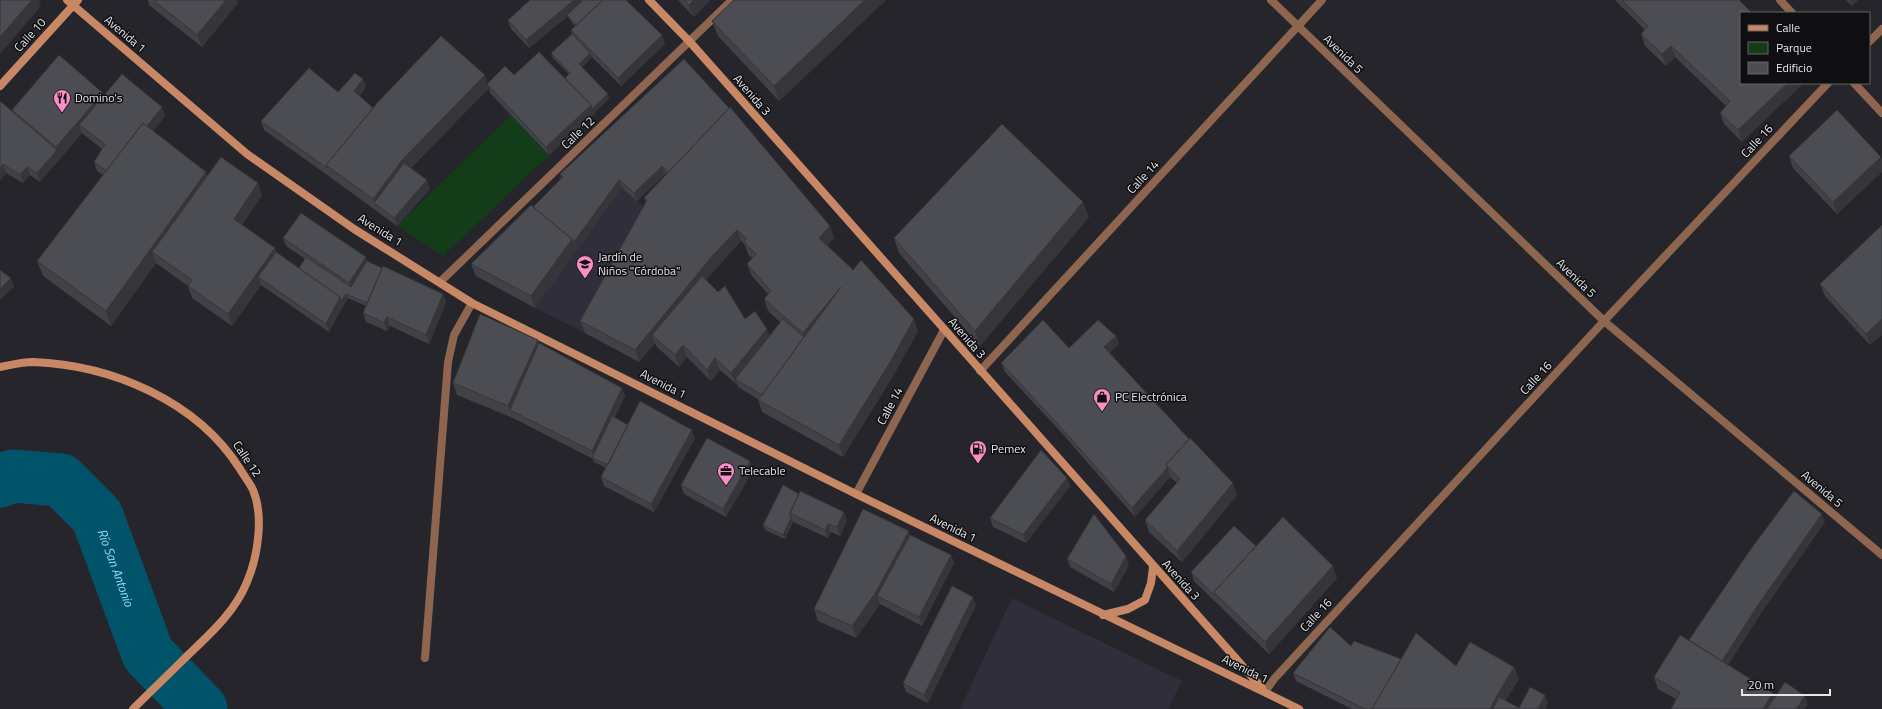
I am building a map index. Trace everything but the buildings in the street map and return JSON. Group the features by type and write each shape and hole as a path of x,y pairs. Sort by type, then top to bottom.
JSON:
{"main road":[{"name":"Avenida 3","path":"649,0 690,42 1265,692"},
{"name":"Calle 10","path":"0,86 73,2"},
{"name":"Avenida 1","path":"73,2 247,154 354,229 472,303 856,494 1299,709"},
{"name":"Calle 12","path":"0,367 32,362 80,368 124,380 164,398 200,422 230,453 253,490 259,520 258,545 247,582 233,608 217,628 133,709"},
{"path":"1103,615 1128,609 1145,600 1151,583 1153,567"}],"street":[{"name":"Calle 12","path":"440,282 732,0"},
{"name":"Avenida 5","path":"1271,0 1297,27 1604,321 1882,555"},
{"name":"Calle 14","path":"980,371 1322,0"},
{"path":"1780,0 1791,12"},
{"path":"1870,41 1882,30"},
{"name":"Calle 16","path":"1265,692 1274,679 1604,321 1827,84"},
{"path":"1855,84 1882,112"},
{"path":"425,658 448,362 454,335 472,303"},
{"name":"Calle 14","path":"856,494 944,330"}],"shaded area":[{"name":"Jardín de Niños \"Córdoba\"","path":"622,188 651,212 585,333 535,308"},
{"path":"1012,598 1182,681 1168,709 960,709"}],"green space":[{"path":"511,115 549,155 443,256 397,226"}],"waterway":[{"name":"Río San Antonio","path":"0,481 13,476 61,480 97,516 148,654 201,709"}],"place":[{"name":"Domino's","path":"62,113"},
{"name":"Jardín de Niños \"Córdoba\"","path":"585,279"},
{"name":"PC Electrónica","path":"1102,412"},
{"name":"Pemex","path":"978,464"},
{"name":"Telecable","path":"726,486"}]}
